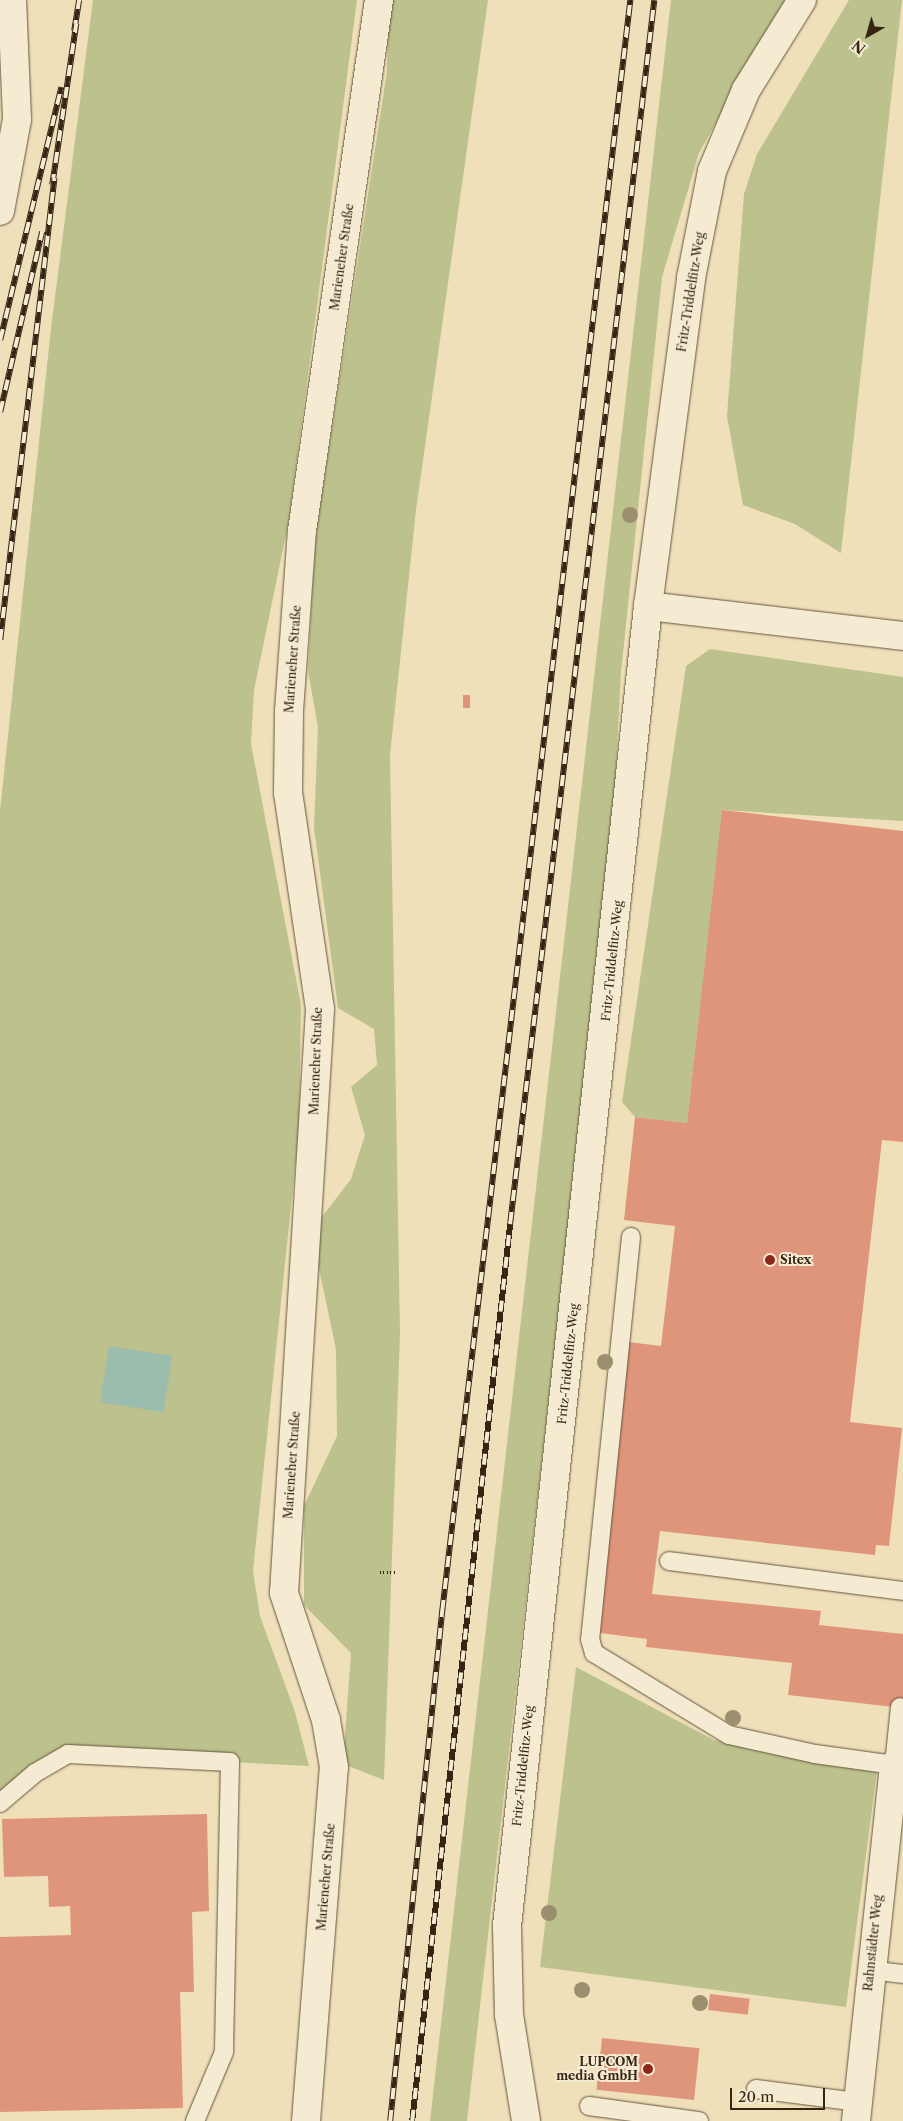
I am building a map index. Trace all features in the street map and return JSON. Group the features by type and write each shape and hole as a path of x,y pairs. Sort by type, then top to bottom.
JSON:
{"street":[{"path":"0,211 17,119 12,0"},
{"name":"Marieneher Straße","path":"306,2121 334,1767 326,1720 284,1593 320,1009 288,793 289,711 302,531 379,0"},
{"name":"Fritz-Triddelfitz-Weg","path":"526,2121 509,2014 507,1926 648,606 691,278 712,171 746,90 802,0"},
{"path":"648,606 903,636"},
{"name":"Rahnstädter Weg","path":"857,2112 870,1970 894,1765"}],"lane":[{"path":"631,1237 590,1639 594,1654 729,1735 815,1754 894,1765 900,1707"},
{"path":"669,1561 903,1591"},
{"path":"0,1803 35,1773 68,1754 230,1762 224,2052 194,2121"},
{"path":"870,1970 903,1974"},
{"path":"756,2089 857,2112"},
{"path":"589,2106 699,2121"}],"path":[{"path":"380,1572 397,1572"}],"green space":[{"path":"93,0 357,0 289,520 254,690 251,744 301,1005 299,1129 253,1571 260,1616 295,1712 309,1766 68,1754 0,1803 0,811 51,328"},
{"path":"388,0 488,0 416,510 390,755 400,1334 384,1780 343,1764 351,1653 304,1605 304,1506 337,1436 336,1349 316,1255 318,1222 351,1179 365,1135 351,1087 377,1065 374,1029 338,1008 314,828 318,727 308,671 315,539 387,71"},
{"path":"671,0 785,0 699,153 662,277 621,673 612,841 467,2121 430,2121"},
{"path":"849,0 902,0 841,553 795,524 743,505 727,416 744,194 757,154"},
{"path":"710,649 903,677 903,821 723,810 687,1123 635,1117 622,1102 686,666"},
{"path":"576,1667 714,1740 877,1771 846,2007 540,1967"}],"shaded area":[{"path":"109,1346 172,1356 163,1412 100,1402"}],"building":[{"path":"463,695 470,695 470,708 463,708"},
{"name":"Sitex","path":"722,810 903,831 903,1142 882,1140 850,1422 902,1428 889,1546 876,1545 875,1555 660,1531 652,1594 821,1611 819,1625 903,1634 903,1708 788,1695 792,1663 646,1647 647,1639 600,1633 628,1342 661,1346 675,1226 624,1220 635,1117 687,1123"},
{"path":"207,1814 209,1911 192,1912 194,1992 180,1992 183,2108 0,2112 0,1937 71,1935 70,1906 49,1907 48,1876 4,1877 2,1819"},
{"path":"710,1994 750,1999 748,2015 708,2010"},
{"name":"LUPCOM media GmbH","path":"602,2038 699,2048 694,2100 597,2090"}],"railway":[{"path":"74,31 79,0"},
{"path":"390,2121 442,1611 630,0"},
{"path":"412,2121 510,1223 654,0"},
{"path":"52,185 76,24"},
{"path":"0,340 61,87"},
{"path":"0,640 54,178"},
{"path":"0,412 42,232"}],"place":[{"name":"Sitex","path":"770,1260"},
{"name":"LUPCOM media GmbH","path":"648,2069"}]}
